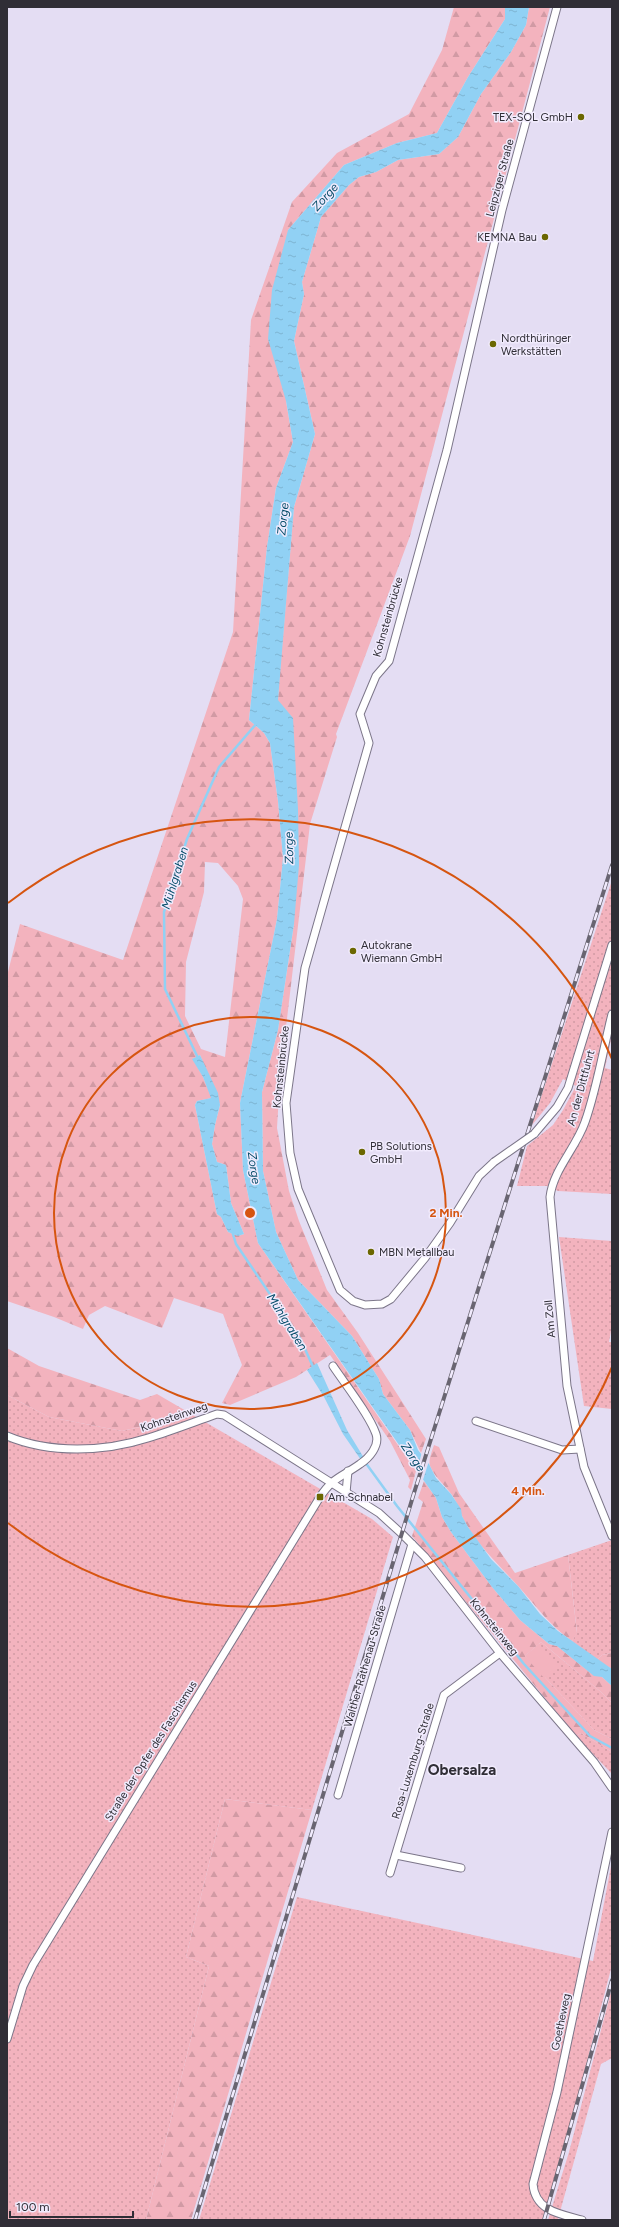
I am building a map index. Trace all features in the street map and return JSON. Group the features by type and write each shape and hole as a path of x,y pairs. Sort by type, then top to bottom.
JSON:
{"street":[{"name":"Leipziger Straße","path":"447,450 502,210 557,7"},
{"name":"Kohnsteinbrücke","path":"447,450 389,660 376,676 360,714 369,743 305,968 294,1037 286,1104 290,1153 298,1189 340,1290 353,1301 374,1305 382,1304 391,1299 425,1258 450,1223 479,1176 494,1162 534,1134 547,1120 564,1096 612,945"},
{"name":"An der Dittfuhrt","path":"552,1185 577,1141 585,1122 612,1014"},
{"name":"Am Zoll","path":"552,1185 550,1197 567,1386 584,1467 612,1536"},
{"path":"330,1482 368,1459 374,1450 376,1434 357,1401 333,1366"},
{"name":"Kohnsteinweg","path":"7,1436 27,1443 58,1448 106,1446 147,1439 217,1414 224,1415 379,1513 412,1544 500,1653 594,1762 612,1788"},
{"path":"476,1421 562,1450 580,1449"},
{"path":"346,1493 348,1471"},
{"name":"Straße der Opfer des Faschismus","path":"7,2039 23,1986 33,1965 330,1482"},
{"name":"Walther-Rathenau-Straße","path":"338,1795 412,1544"},
{"name":"Rosa-Luxemburg-Straße","path":"390,1873 444,1695 500,1653"},
{"name":"Goetheweg","path":"582,2220 548,2209 534,2195 533,2184 557,2092 612,1832"},
{"path":"396,1854 461,1868"}],"green space":[{"path":"454,7 505,7 505,19 468,77 437,133 397,143 344,165 288,230 286,401 293,442 276,488 267,547 249,720 264,733 270,743 278,801 283,858 277,919 240,1103 243,1170 258,1243 416,1471 411,1490 408,1487 410,1480 390,1441 330,1355 296,1377 230,1405 222,1403 242,1365 223,1314 174,1298 162,1328 105,1306 89,1315 83,1329 54,1317 7,1301 7,976 20,924 123,960 233,632 251,320 292,202 337,153 409,114 442,50","holes":["205,862 218,863 238,886 243,899 225,1057 201,1049 185,1016 186,962 204,892","200,1055 220,1105 212,1144 217,1162 226,1165 231,1203 244,1234 238,1236 228,1232 221,1217 217,1214 195,1105 197,1101 212,1098 193,1059"]},
{"path":"529,7 550,7 410,536 336,734 337,737 310,824 280,1078 277,1128 289,1191 299,1221 327,1290 358,1333 426,1439 421,1453 410,1430 383,1394 379,1379 352,1336 298,1280 276,1232 263,1171 262,1092 278,1030 294,924 278,700 279,683 294,507 315,434 294,341 304,294 302,282 321,217 349,185 359,177 376,172 398,160 439,154 458,137 481,94 511,52 526,25"},
{"path":"612,880 612,1035 605,1068 612,1070 612,1194 558,1191 547,1186 517,1186 527,1146 553,1125 576,1086 563,1079 550,1103 532,1125"},
{"path":"559,1237 612,1241 612,1325 609,1342 612,1342 612,1409 584,1406"},
{"path":"7,1348 39,1366 140,1400 157,1394 193,1415 122,1431 49,1417 7,1395"},
{"path":"7,1395 49,1417 122,1431 193,1415 372,1519 393,1537 312,1810 225,1799 186,1957 209,1966 146,2220 7,2220"},
{"path":"434,1445 439,1447 459,1493 515,1573 568,1555 577,1633 572,1641 544,1616 473,1535 454,1499 430,1466 430,1459"},
{"path":"424,1481 436,1498 442,1517 451,1532 492,1587 520,1620 549,1644 557,1646 587,1670 602,1677 612,1686 612,1703 541,1642 525,1656 594,1730 612,1739 612,1752 581,1733 576,1736 412,1536 423,1502 418,1498"},
{"path":"612,1540 612,1653 602,1655 597,1660 572,1641 577,1632 568,1555"},
{"path":"541,1642 612,1703 612,1739 594,1730 525,1656"},
{"path":"539,1644 558,1665 544,1678 525,1656"},
{"path":"612,1653 612,1669 597,1660 602,1655"},
{"path":"581,1733 612,1752 612,1774 576,1736"},
{"path":"225,1799 312,1810 191,2220 146,2220 209,1966 186,1957"},
{"path":"612,1861 612,1965 564,2150 542,2220 199,2220 297,1897 593,1961"},
{"path":"612,1988 612,2058 601,2064 558,2219 560,2220 548,2220 569,2152"}],"water":[{"name":"Zorge","path":"505,7 529,7 526,25 511,52 481,94 458,137 439,154 398,160 376,172 359,177 349,185 321,217 302,282 304,294 294,341 315,434 294,507 278,700 293,718 298,809 299,865 294,924 278,1030 262,1092 263,1171 276,1232 298,1280 352,1336 379,1379 383,1394 410,1430 418,1450 429,1464 436,1478 451,1494 461,1509 462,1516 468,1527 491,1559 518,1586 540,1614 558,1631 612,1669 612,1686 602,1677 594,1676 557,1646 549,1644 520,1620 492,1587 451,1532 442,1517 436,1498 258,1243 243,1170 240,1103 277,919 283,858 278,801 270,743 264,733 249,720 267,547 276,488 293,442 286,401 268,339 272,290 288,230 344,165 397,143 437,133 468,77 505,19"},
{"path":"200,1055 218,1093 220,1105 212,1144 217,1162 226,1165 231,1203 244,1234 238,1236 228,1232 221,1217 217,1214 195,1105 197,1101 211,1098 203,1077 192,1059"},
{"path":"317,1363 347,1430 364,1458 361,1460 343,1434 324,1397 307,1370"}],"pier":[{"path":"422,1452 429,1461 422,1483 416,1474"}],"waterway":[{"name":"Mühlgraben","path":"198,1058 165,989 164,912 187,839 219,767 257,723"},
{"name":"Mühlgraben","path":"232,1231 236,1244 301,1340 314,1369"},
{"path":"365,1462 397,1506 524,1664 590,1736 612,1748"}],"railway":[{"path":"195,2220 414,1493 612,865"},
{"path":"544,2220 612,1980"}],"place":[{"name":"TEX-SOL GmbH","path":"581,117"},
{"name":"KEMNA Bau","path":"545,237"},
{"name":"Nordthüringer Werkstätten","path":"493,344"},
{"name":"Autokrane Wiemann GmbH","path":"353,951"},
{"name":"PB Solutions GmbH","path":"362,1152"},
{"name":"MBN Metallbau","path":"371,1252"},
{"name":"Am Schnabel","path":"320,1497"}],"district":[{"name":"Obersalza","path":"462,1770"}]}
